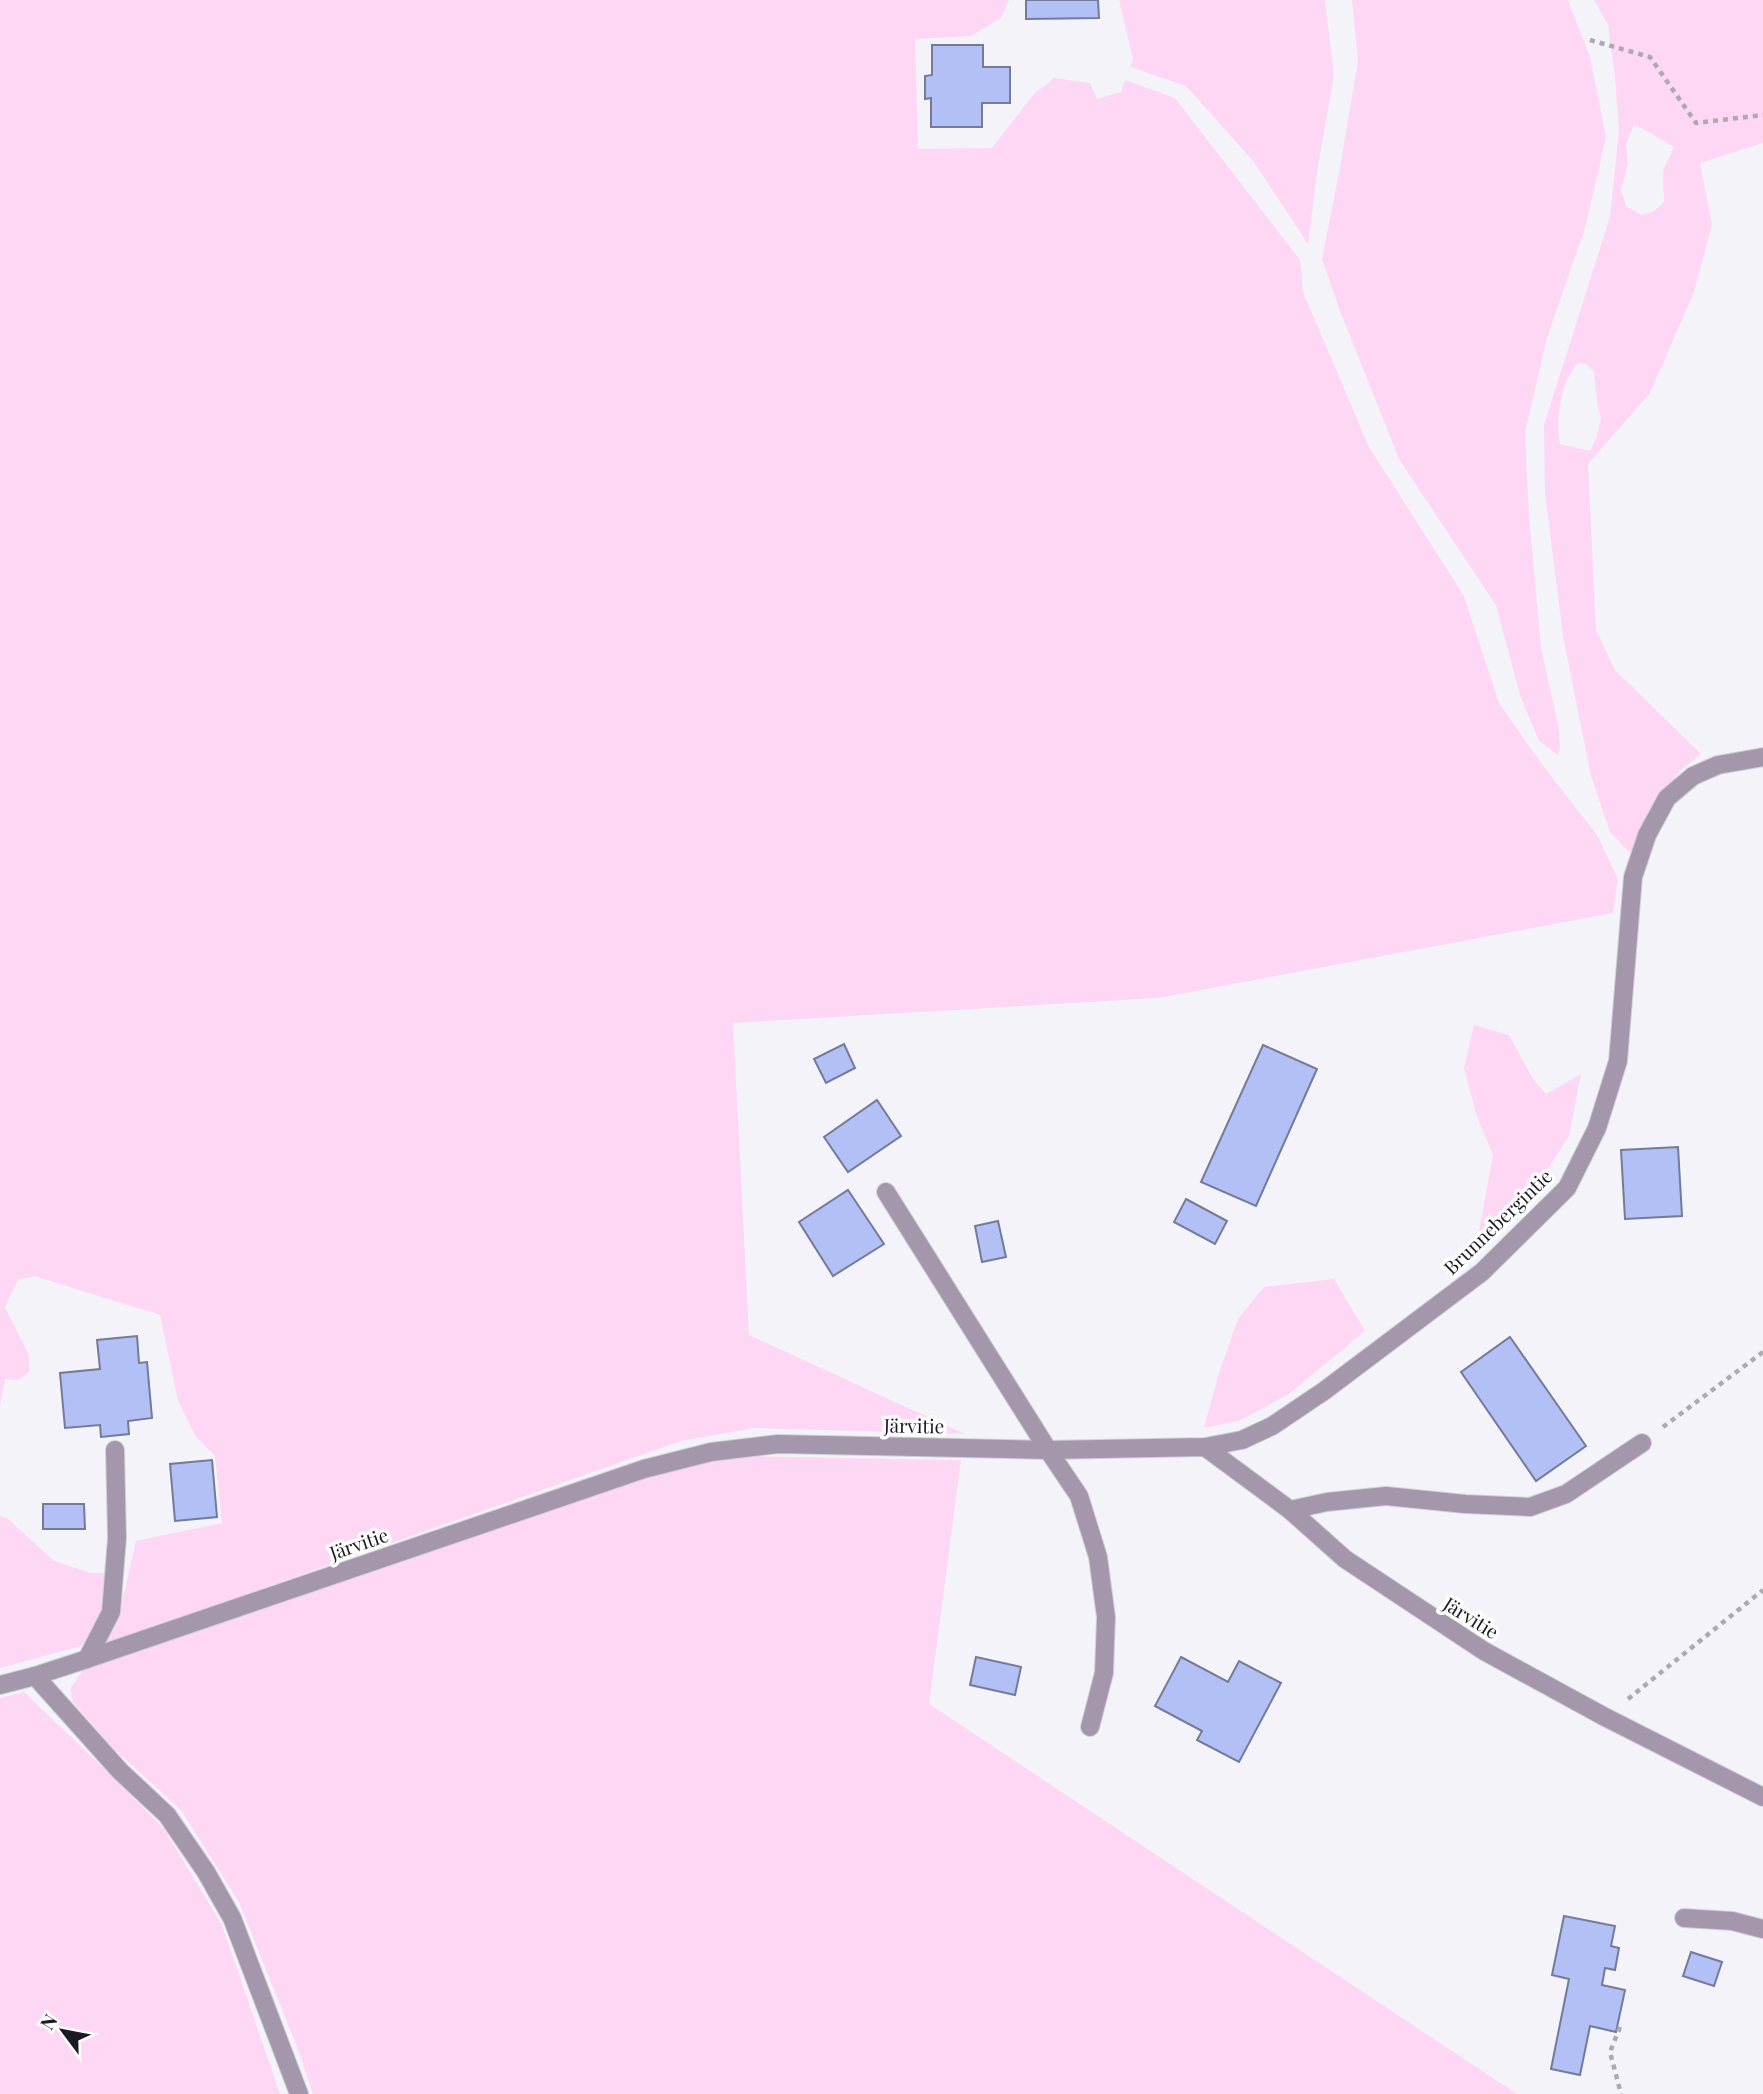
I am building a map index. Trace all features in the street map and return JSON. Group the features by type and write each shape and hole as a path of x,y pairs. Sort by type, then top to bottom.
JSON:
{"street":[{"name":"Brunnebergintie","path":"1205,1447 1242,1440 1262,1431 1324,1391 1482,1272 1567,1188 1597,1128 1618,1061 1633,877 1647,835 1667,798 1693,776 1718,765 1763,757"},
{"path":"886,1192 1079,1496 1098,1556 1106,1617 1104,1673 1090,1727"},
{"path":"1290,1510 1327,1502 1387,1496 1530,1507 1566,1494 1642,1443"},
{"name":"Järvitie","path":"0,1685 87,1659 644,1469 710,1452 778,1444 1048,1450 1205,1447 1290,1510 1345,1559 1484,1651 1605,1717 1763,1797"},
{"path":"87,1659 111,1612 117,1538 115,1450"},
{"path":"35,1676 120,1771 167,1815 206,1872 232,1918 299,2094"},
{"path":"1684,1918 1732,1921 1763,1929"}],"path":[{"path":"1590,40 1650,57 1696,123 1763,115"},
{"path":"1642,1443 1763,1353"},
{"path":"1605,1717 1763,1590"},
{"path":"1620,2027 1610,2052 1621,2094"}],"shaded area":[{"path":"0,0 1009,0 1001,18 971,36 915,39 918,149 992,148 1034,94 1054,78 1090,83 1097,99 1121,92 1125,80 1175,98 1300,260 1303,292 1369,447 1464,596 1499,703 1597,835 1618,879 1613,913 1158,998 733,1023 749,1335 965,1434 755,1428 681,1441 105,1644 120,1611 136,1541 222,1523 215,1456 196,1437 178,1401 160,1315 34,1276 18,1280 5,1307 29,1355 29,1372 18,1380 5,1379 0,1405"},
{"path":"1119,0 1325,0 1334,76 1308,244 1254,162 1186,86 1130,67 1133,59"},
{"path":"1352,0 1568,0 1590,57 1606,137 1586,225 1547,338 1525,433 1541,648 1559,729 1558,755 1539,741 1520,695 1496,605 1399,459 1322,259 1358,61"},
{"path":"1594,0 1763,0 1763,143 1700,163 1712,225 1694,292 1650,393 1588,464 1596,630 1615,670 1701,754 1680,771 1656,803 1630,853 1610,832 1591,776 1563,636 1545,493 1544,425 1610,217 1619,130 1608,25","holes":["1634,124 1674,147 1663,171 1664,202 1654,211 1641,215 1626,206 1621,190 1628,164 1626,144","1578,363 1586,364 1594,371 1601,418 1590,451 1560,444 1559,423 1563,390"]},
{"path":"1474,1025 1509,1035 1533,1079 1546,1094 1581,1074 1569,1136 1537,1186 1475,1253 1493,1155 1477,1117 1464,1068"},
{"path":"1334,1279 1365,1331 1289,1394 1241,1420 1204,1428 1238,1319 1264,1287"},
{"path":"729,1456 961,1460 929,1704 1517,2094 313,2094 239,1902 181,1810 113,1748 73,1702 70,1689 83,1670 666,1471"},
{"path":"0,1516 7,1518 54,1561 91,1573 105,1573 104,1609 85,1645 0,1668"},
{"path":"24,1692 164,1829 222,1925 280,2094 0,2094 0,1698"}],"building":[{"path":"1026,0 1098,0 1099,18 1026,19"},
{"path":"932,45 983,45 983,67 1010,67 1010,103 982,103 982,127 931,127 931,98 925,99 925,76 932,75"},
{"path":"844,1044 855,1068 826,1083 814,1059"},
{"path":"1263,1045 1317,1069 1256,1206 1201,1182"},
{"path":"877,1100 901,1136 848,1172 824,1137"},
{"path":"1678,1147 1682,1216 1625,1219 1621,1150"},
{"path":"848,1190 884,1244 833,1276 799,1222"},
{"path":"1186,1199 1227,1221 1215,1244 1174,1222"},
{"path":"998,1221 1006,1257 982,1262 975,1226"},
{"path":"137,1336 139,1363 147,1362 152,1418 128,1421 129,1434 101,1437 100,1425 65,1428 60,1373 100,1369 97,1340"},
{"path":"1510,1337 1586,1446 1536,1481 1461,1372"},
{"path":"212,1460 217,1517 175,1521 170,1464"},
{"path":"43,1504 84,1504 85,1529 43,1529"},
{"path":"976,1657 1021,1667 1015,1695 970,1685"},
{"path":"1181,1657 1228,1682 1239,1661 1281,1683 1239,1762 1197,1740 1202,1731 1155,1706"},
{"path":"1564,1916 1615,1926 1611,1946 1619,1948 1615,1970 1605,1968 1602,1985 1625,1990 1616,2032 1590,2026 1580,2075 1551,2069 1569,1979 1552,1975"},
{"path":"1691,1952 1722,1962 1714,1986 1683,1976"}]}
